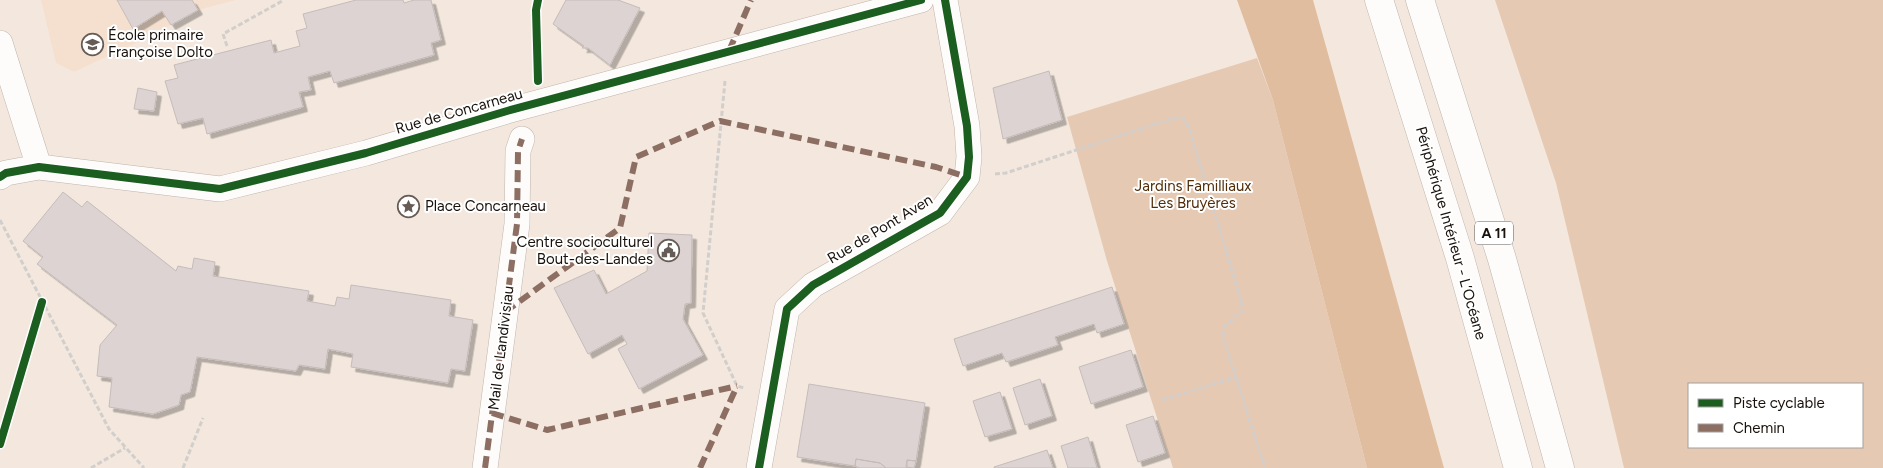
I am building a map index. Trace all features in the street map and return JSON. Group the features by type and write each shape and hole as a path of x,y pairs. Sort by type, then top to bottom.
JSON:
{"highway":[{"name":"Périphérique Intérieur - L’Océane","path":"1379,0 1460,258 1518,468"},
{"name":"A 11","path":"1420,0 1502,259 1560,468"}],"street":[{"name":"Rue de Concarneau","path":"0,176 6,173 39,167 220,189 366,153 507,111 921,0"},
{"path":"945,0 968,126 969,157 967,177"},
{"path":"0,43 39,167"},
{"name":"Mail de Landivisiau","path":"485,468 517,224 518,150 522,139"},
{"name":"Rue de Pont Aven","path":"759,468 787,309 813,285 940,213 967,177"}],"path":[{"path":"227,46 223,34 284,0"},
{"path":"538,0 536,10 538,81"},
{"path":"729,51 703,313 737,386 772,395"},
{"path":"967,177 1006,173 1174,118 1183,118 1188,128 1242,300 1243,310 1224,327 1224,340 1265,468"},
{"path":"0,220 109,429 144,468"},
{"path":"1162,400 1236,377"},
{"path":"183,468 204,418"},
{"path":"91,468 125,448"}],"shaded area":[{"name":"École primaire Françoise Dolto","path":"41,0 236,0 198,10 151,36 74,72 56,63"},
{"path":"1237,0 1313,0 1444,468 1367,468 1273,100"}],"green space":[{"path":"1495,0 1883,0 1883,468 1624,468 1556,183"},
{"name":"Jardins Familliaux Les Bruyères","path":"1257,58 1273,100 1367,468 1173,468 1107,261 1067,117"}],"building":[{"path":"117,0 192,0 198,10 171,25 162,11 133,29"},
{"path":"356,0 403,0 404,3 414,0 431,0 441,40 431,43 434,55 334,83 330,71 308,77 311,90 299,92 303,107 207,134 203,118 178,124 165,81 178,78 174,65 271,40 274,53 300,46 296,31 307,28 303,14"},
{"path":"566,0 618,0 640,8 610,65 588,48 582,48 584,46 553,24"},
{"path":"1049,71 1062,120 1003,139 993,88"},
{"path":"138,88 157,92 154,111 134,109"},
{"path":"63,192 82,207 87,201 176,271 178,266 192,269 194,258 215,262 213,276 309,291 307,301 335,306 337,297 349,299 351,285 451,300 449,316 473,320 465,371 451,369 448,383 351,367 353,354 328,349 325,369 299,365 296,371 197,357 190,392 181,395 179,405 153,414 109,407 112,378 97,376 100,345 117,325 37,264 43,257 23,241"},
{"path":"649,233 692,235 691,303 685,304 683,319 703,355 639,389 618,349 627,344 622,335 588,354 554,288 594,270 606,294 647,271"},
{"path":"1112,287 1124,324 1097,333 1094,324 1055,337 1058,345 1006,362 1002,353 963,366 954,339"},
{"path":"1131,350 1143,387 1091,404 1079,367"},
{"path":"1040,379 1052,416 1025,425 1013,388"},
{"path":"809,384 925,403 916,461 907,460 907,468 886,468 880,463 856,459 855,466 797,457"},
{"path":"1000,392 1012,429 985,437 973,401"},
{"path":"1153,416 1165,453 1138,462 1126,425"},
{"path":"1088,437 1097,468 1068,468 1061,446"},
{"path":"1047,450 1053,468 994,468 994,467"},
{"path":"856,459 880,463 886,468 860,468 855,466"},
{"path":"907,460 916,461 914,468 906,467"}],"marked path":[{"path":"729,51 751,0"},
{"path":"505,312 620,228 636,157 720,121 936,167 967,177"},
{"path":"485,468 517,224 518,151 522,139"},
{"path":"492,413 547,430 737,386"},
{"path":"700,468 737,386"}],"cycle path":[{"path":"538,0 536,10 538,81"},
{"path":"0,177 6,173 39,167 220,189 366,153 507,111 921,0"},
{"path":"759,468 787,309 813,285 940,213 967,177 969,157 967,126 945,0"},
{"path":"0,444 42,302"}],"place":[{"name":"École primaire Françoise Dolto","path":"92,44"},
{"name":"Place Concarneau","path":"409,206"},
{"name":"Centre socioculturel Bout-des-Landes","path":"669,251"}]}
